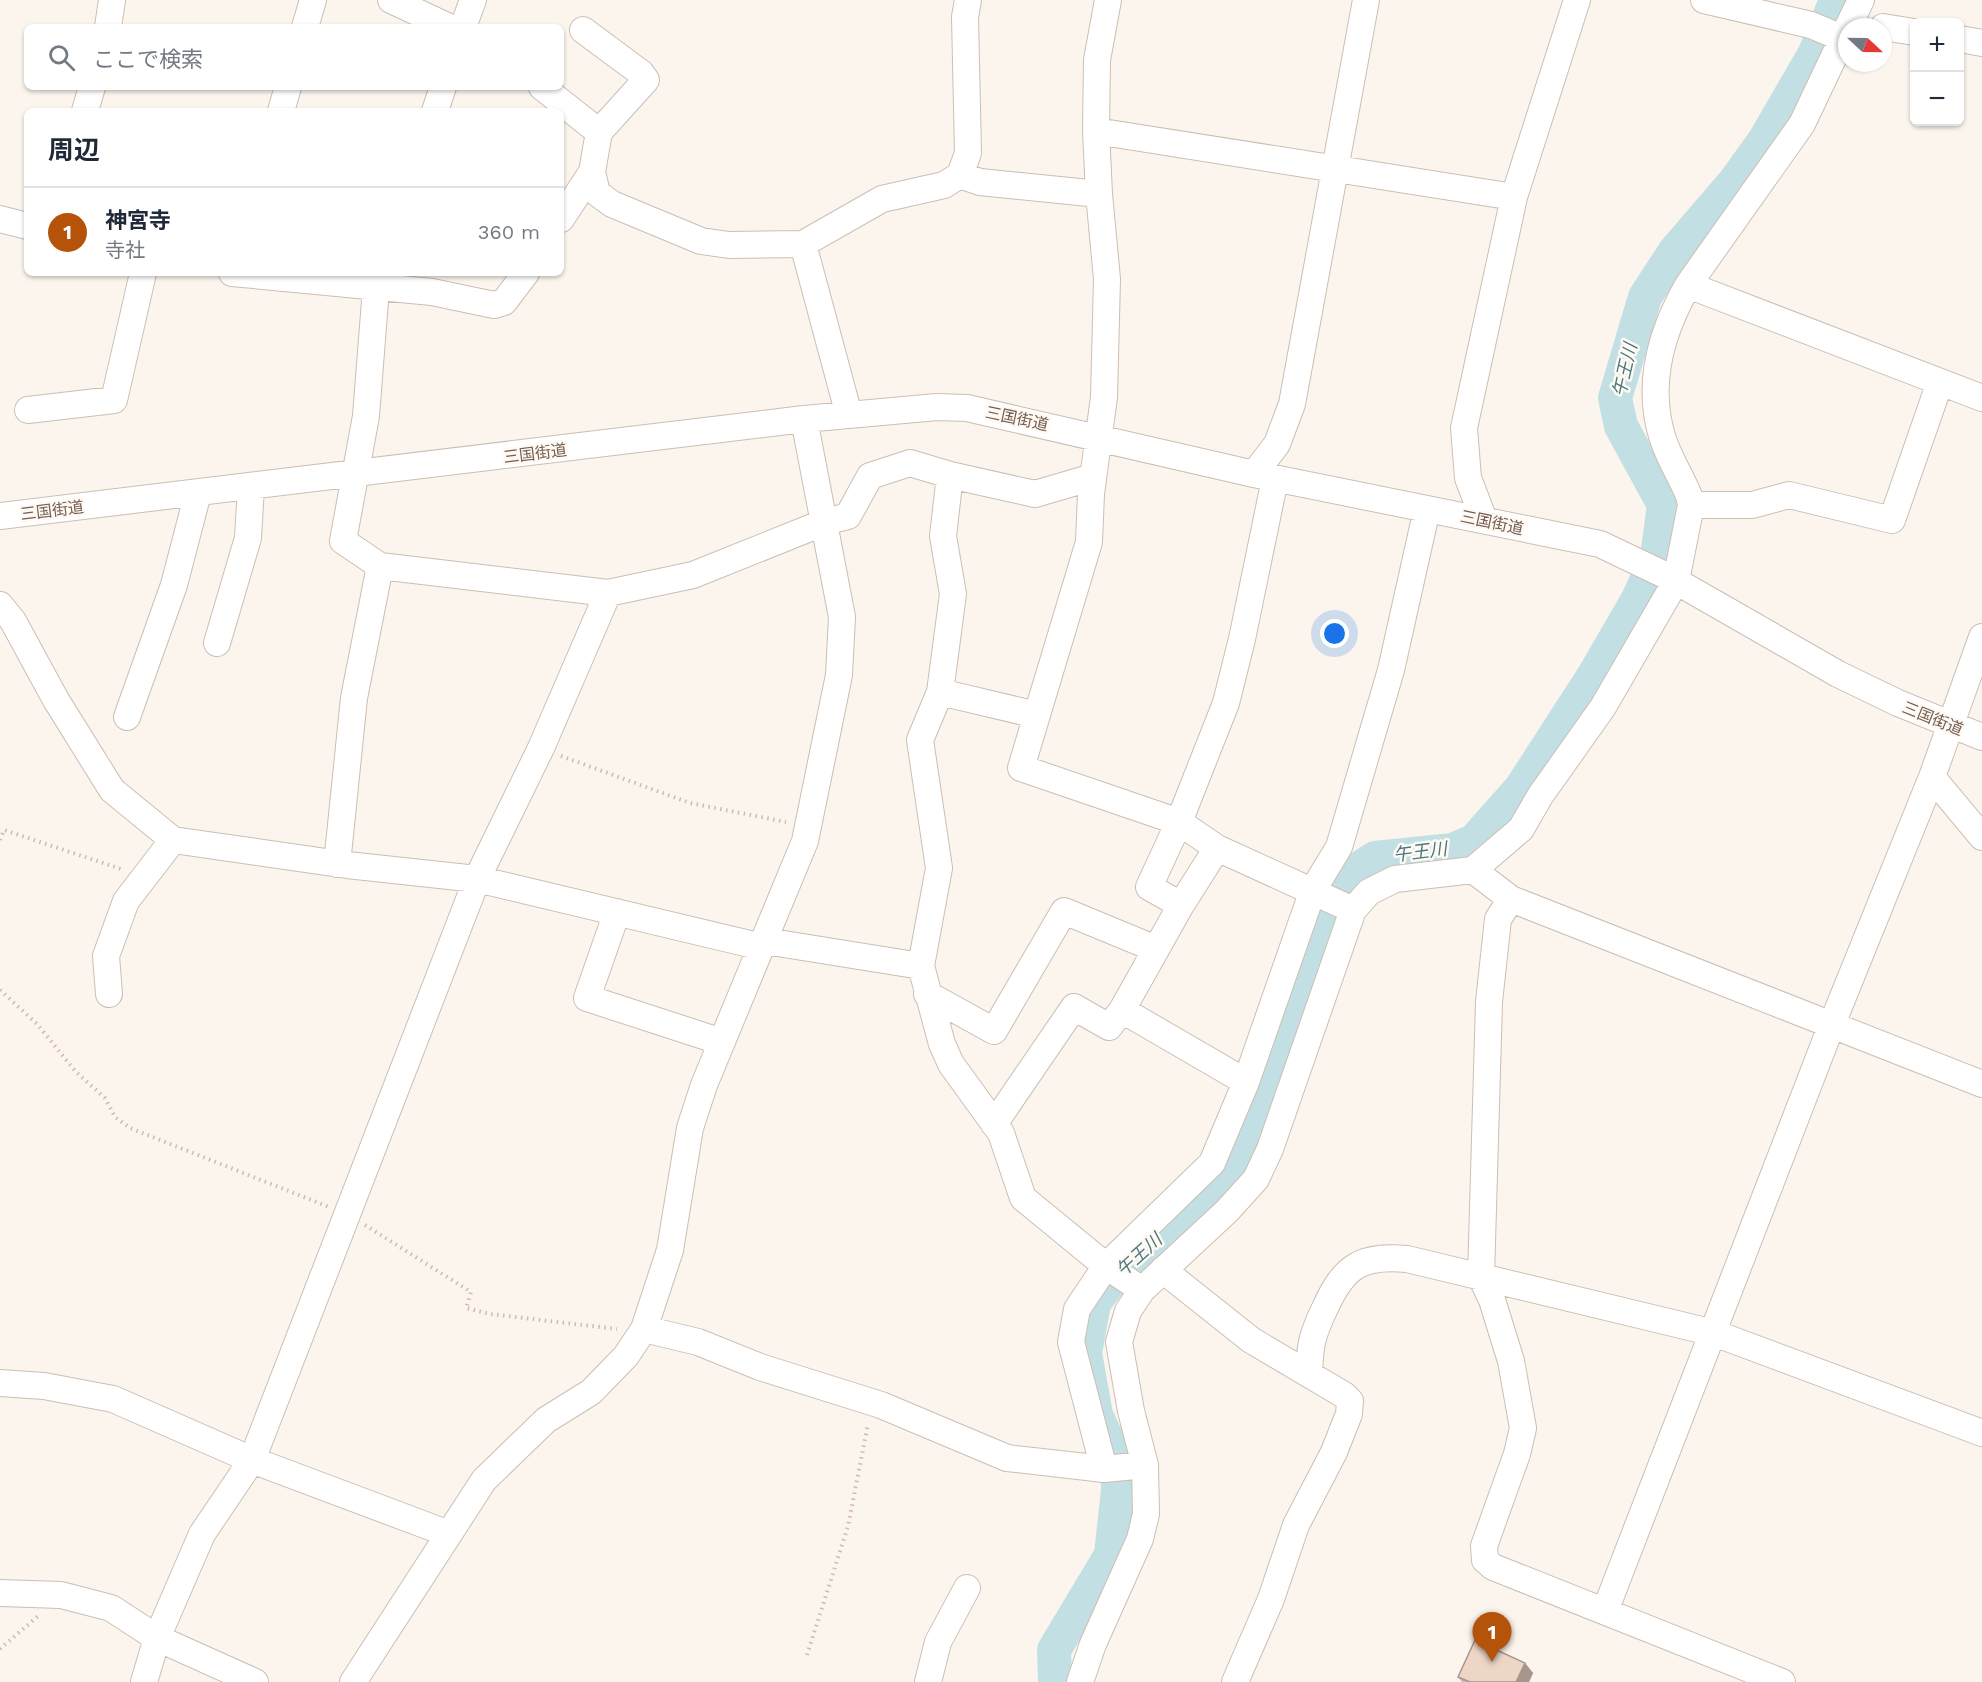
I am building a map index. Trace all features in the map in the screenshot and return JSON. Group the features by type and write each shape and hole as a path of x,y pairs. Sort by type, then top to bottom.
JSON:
{"street":[{"path":"108,24 112,0"},
{"path":"306,24 313,0"},
{"path":"391,0 443,24"},
{"path":"464,24 473,0"},
{"path":"584,30 641,73 646,80 599,132 592,172 597,193 612,204 701,241 729,245 803,244 882,200 944,185 960,175 968,153 965,27 968,0"},
{"path":"1108,0 1097,60 1096,131 1107,279 1104,397 1097,436 1089,542 1021,768 1179,822 1217,848 1350,908"},
{"path":"1181,905 1149,887 1179,822 1226,702 1265,476 1292,404 1366,0"},
{"path":"1484,520 1468,478 1464,428 1514,197 1577,0"},
{"path":"1704,0 1811,25 1838,26"},
{"path":"1892,29 1910,31"},
{"path":"1964,40 1982,43"},
{"path":"1080,1682 1093,1644 1140,1539 1146,1514 1142,1466 1119,1342 1138,1288 1163,1270 1227,1211 1256,1179 1270,1149 1350,908 1369,892 1395,879 1473,870 1521,829 1539,796 1603,706 1671,578 1691,505 1662,437 1656,408 1655,372 1672,312 1688,285 1802,124 1838,47"},
{"path":"86,108 92,90"},
{"path":"281,108 287,90"},
{"path":"436,108 442,90"},
{"path":"546,90 599,132"},
{"path":"1096,131 1514,197"},
{"path":"564,214 592,172"},
{"path":"960,175 980,182 1099,194"},
{"path":"0,219 24,225"},
{"path":"803,244 849,416"},
{"path":"28,410 114,400 142,276"},
{"path":"296,276 379,280 494,305 504,302 524,276"},
{"path":"379,280 366,416 343,541 380,566 608,593 693,575 825,522 848,516 870,476 910,463 950,475 1035,494 1093,477"},
{"path":"1688,285 1982,398"},
{"path":"1691,505 1752,505 1789,495 1892,520 1940,382"},
{"name":"三国街道","path":"0,516 355,475 804,419 937,407 967,408 1265,476 1600,544 1671,578 1838,674 1949,726 1982,737"},
{"path":"353,1682 484,1480 508,1454 546,1420 591,1392 626,1356 643,1330 670,1251 690,1128 722,1042 805,841 839,675 842,617 804,419"},
{"path":"950,475 943,536 953,594 940,692 920,740 939,868 921,966 927,994 951,1064 1001,1133 1023,1198 1106,1266 1138,1288"},
{"path":"217,643 248,538 251,487"},
{"path":"127,717 174,585 198,493"},
{"path":"1104,1469 1071,1342 1077,1309 1106,1266 1212,1163 1246,1082 1313,890 1339,847 1391,670 1428,509"},
{"path":"337,864 354,698 380,566"},
{"path":"144,1682 157,1638 202,1534 252,1460 345,1213 477,879 541,748 608,593"},
{"path":"0,605 13,621 56,700 112,790 173,840 337,864 477,879 763,944 921,966"},
{"path":"1605,1611 1832,1024 1932,777 1982,637"},
{"path":"940,692 1037,715"},
{"path":"1932,777 1982,837"},
{"path":"109,994 106,956 126,900 173,840"},
{"path":"994,1124 1074,1007 1109,1027 1122,1010 1181,905 1217,848"},
{"path":"1473,870 1511,899 1982,1084"},
{"path":"1511,899 1498,919 1489,1002 1481,1277 1492,1300 1511,1361 1523,1428 1517,1454 1484,1546 1485,1560 1493,1567 1605,1611 1735,1673 1782,1682"},
{"path":"927,994 994,1031 1064,911 1156,949"},
{"path":"617,912 587,998 722,1042"},
{"path":"1122,1010 1246,1082"},
{"path":"1309,1374 1310,1339 1338,1280 1362,1263 1383,1257 1407,1259 1714,1333 1982,1433"},
{"path":"1163,1270 1251,1340 1344,1395 1350,1401 1349,1414 1334,1452 1296,1525 1271,1599 1235,1682"},
{"path":"643,1330 698,1342 760,1367 873,1402 1007,1458 1104,1469 1142,1466"},
{"path":"0,1383 44,1386 112,1399 252,1460 449,1534"},
{"path":"928,1682 938,1642 968,1588"},
{"path":"0,1593 61,1595 111,1608 157,1638 255,1682"}],"path":[{"path":"541,748 690,803 808,826"},
{"path":"0,840 4,830 111,867 145,876"},
{"path":"0,990 37,1024 76,1072 105,1098 115,1117 130,1128 345,1213 471,1292 466,1308 490,1314 643,1330"},
{"path":"807,1655 848,1526 873,1402"},
{"path":"0,1649 61,1595"}],"building":[{"path":"1475,1640 1525,1663 1516,1682 1470,1682 1458,1677"}],"waterway":[{"name":"午王川","path":"1055,1682 1054,1650 1111,1555 1118,1490 1117,1460 1096,1415 1085,1353 1094,1303 1116,1274 1194,1206 1238,1157 1316,928 1343,879 1375,858 1453,850 1474,841 1521,788 1594,675 1638,599 1657,557 1664,505 1621,426 1615,398 1645,297 1675,251 1736,180 1764,141 1815,53 1836,0"}],"place":[{"name":"神宮寺","path":"1492,1662"}]}
